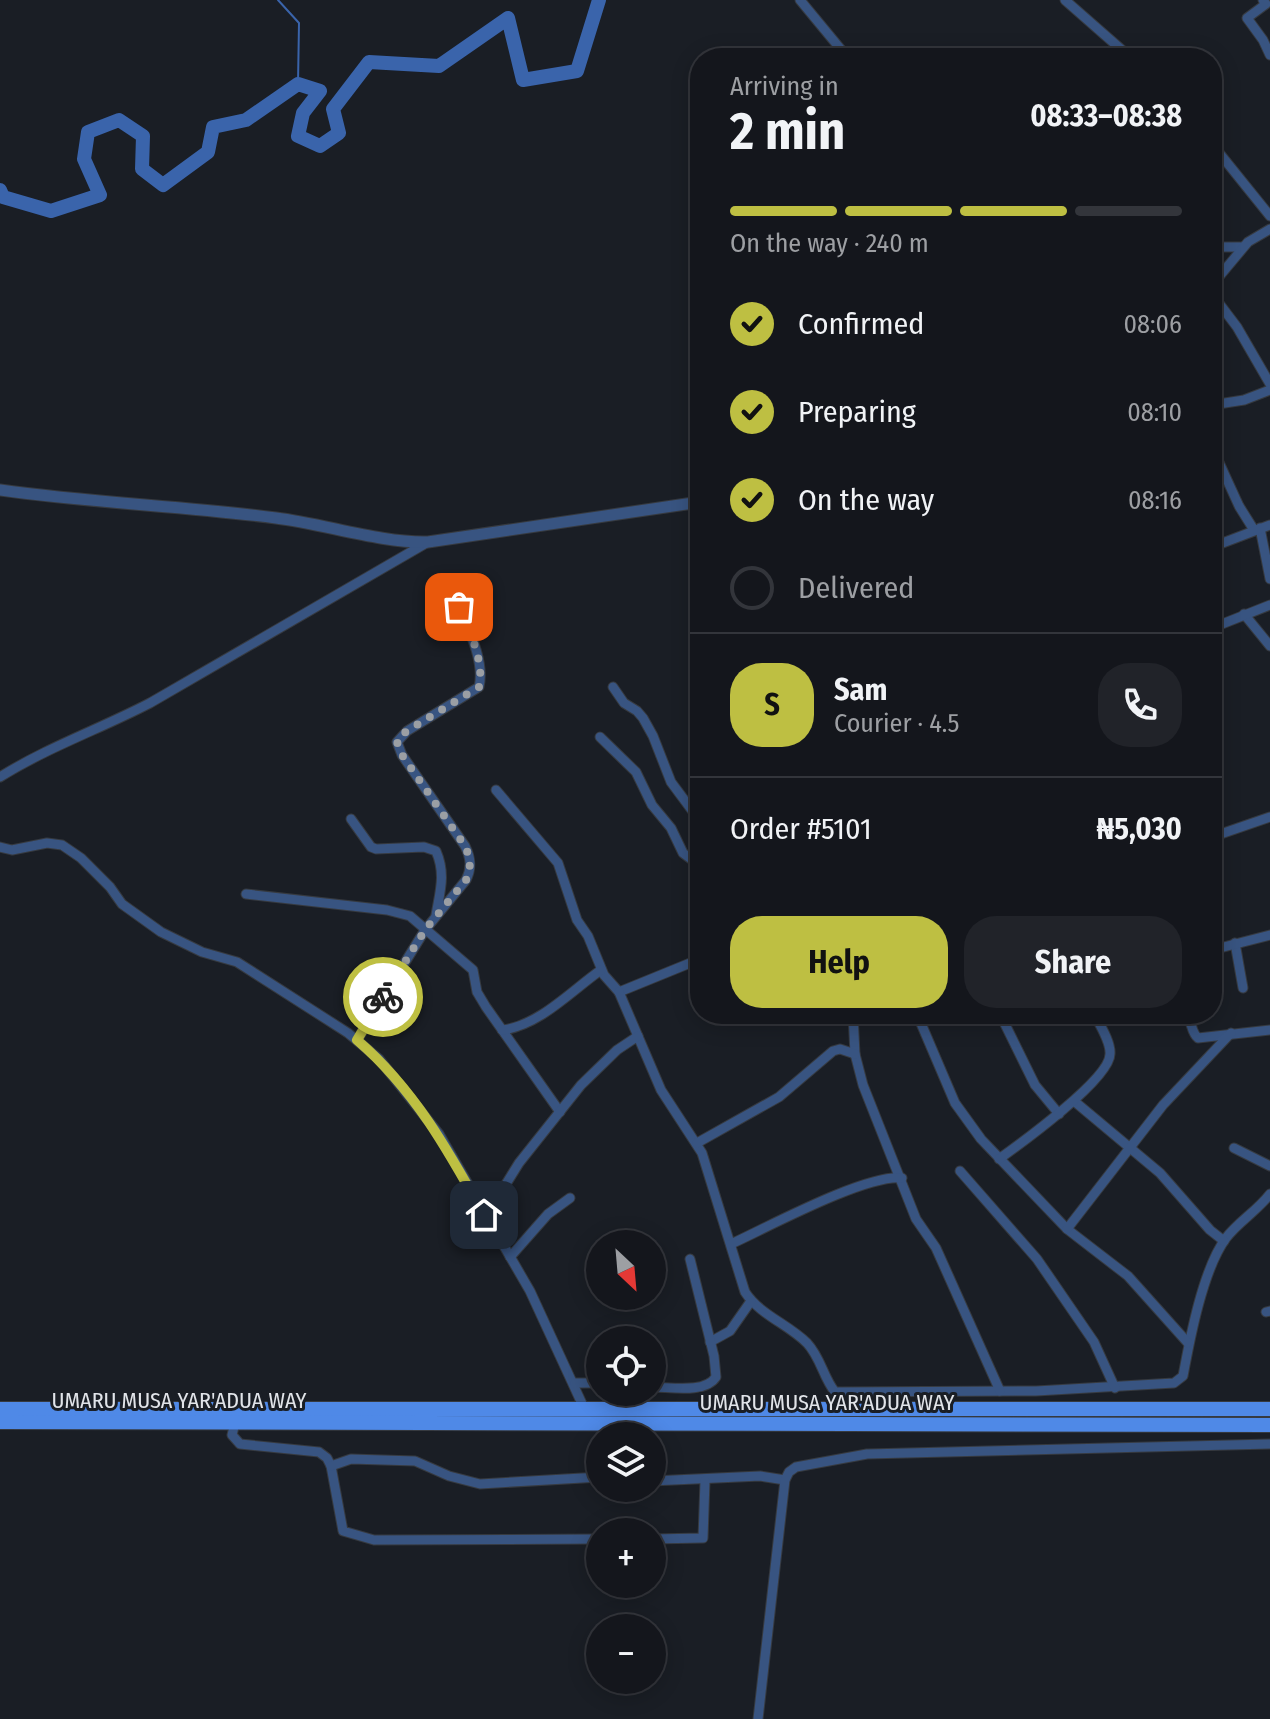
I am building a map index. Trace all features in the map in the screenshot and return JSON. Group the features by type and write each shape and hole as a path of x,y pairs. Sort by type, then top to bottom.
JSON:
{"main road":[{"name":"UMARU MUSA YAR'ADUA WAY","path":"0,1409 1270,1409"},
{"name":"UMARU MUSA YAR'ADUA WAY","path":"0,1422 1270,1425"}],"street":[{"path":"800,0 840,48"},
{"path":"1065,0 1120,48"},
{"path":"1263,0 1266,4 1247,18 1270,55"},
{"path":"1222,156 1270,216"},
{"path":"1222,273 1243,247 1270,229"},
{"path":"1222,247 1243,247"},
{"path":"1222,307 1237,327 1270,387 1244,400 1222,403"},
{"path":"1222,469 1239,506 1261,528 1270,579"},
{"path":"0,490 83,501 273,517 404,542 428,542 690,503"},
{"path":"1222,543 1261,528"},
{"path":"0,777 72,737 150,703 428,542"},
{"path":"1222,624 1270,605"},
{"path":"357,1040 425,930 470,872 468,853 402,755 397,742 407,731 479,687 481,681 474,646 459,607"},
{"path":"1244,614 1270,646"},
{"path":"613,687 624,703 643,718 671,782 690,808"},
{"path":"600,737 636,772 652,805 671,828 683,853 690,858"},
{"path":"496,790 558,863 577,920 588,936 601,970 619,992 661,1090 697,1143 739,1277 751,1301 811,1347 835,1392 1115,1388 1179,1381 1183,1376 1188,1343 1208,1277 1224,1241 1270,1194"},
{"path":"1222,834 1270,817"},
{"path":"351,819 371,847 376,849 424,847 436,851 441,862 443,886 436,918"},
{"path":"0,847 12,850 47,843 62,845 100,877 122,904 161,932 202,952 237,962 357,1040 379,1059 439,1134 530,1291 584,1408"},
{"path":"246,894 387,910 410,916 473,970 477,992 560,1112"},
{"path":"1222,947 1270,935"},
{"path":"1235,943 1243,988"},
{"path":"619,992 690,963"},
{"path":"502,1030 511,1029 551,1008 601,970"},
{"path":"854,1024 855,1054 863,1085 916,1219 936,1248 1000,1391"},
{"path":"921,1024 955,1103 981,1139 1067,1229 1128,1276 1188,1343"},
{"path":"1005,1024 1035,1085 1059,1114"},
{"path":"999,1159 1074,1101 1111,1056 1098,1024"},
{"path":"1191,1024 1198,1038 1270,1030"},
{"path":"1067,1229 1163,1105 1231,1033"},
{"path":"484,1215 519,1163 560,1112 601,1065 638,1036"},
{"path":"697,1143 779,1097 833,1051 840,1049 855,1054"},
{"path":"1074,1101 1160,1173 1210,1230 1224,1241"},
{"path":"1234,1148 1270,1166"},
{"path":"960,1171 1037,1259 1094,1342 1115,1388"},
{"path":"731,1244 844,1192 881,1179 902,1178"},
{"path":"510,1257 548,1214 570,1198"},
{"path":"666,1387 700,1387 714,1381 715,1366 690,1259"},
{"path":"710,1342 730,1331 751,1301"},
{"path":"575,1383 586,1383"},
{"path":"235,1423 232,1435 240,1444 319,1452 331,1466 343,1531 374,1540 586,1539"},
{"path":"758,1719 785,1480 796,1467 867,1454 1270,1444"},
{"path":"331,1466 351,1459 415,1461 449,1476 480,1484 586,1478"},
{"path":"666,1481 760,1476 785,1480"},
{"path":"666,1539 703,1538 705,1481"}],"waterway":[{"path":"278,0 299,23 298,84"},
{"path":"0,190 3,197 51,211 100,195 84,159 88,132 119,120 143,136 142,169 163,185 208,152 213,127 246,120 298,84 320,91 303,113 298,136 320,146 339,133 333,109 369,62 439,66 508,18 523,80 577,71 599,0"}],"way so far":[{"path":"383,997 425,930 470,872 465,846 402,755 397,742 407,731 479,687 481,681 471,634 459,607"}],"route":[{"path":"383,997 357,1040 379,1059 439,1134 484,1215"}]}
